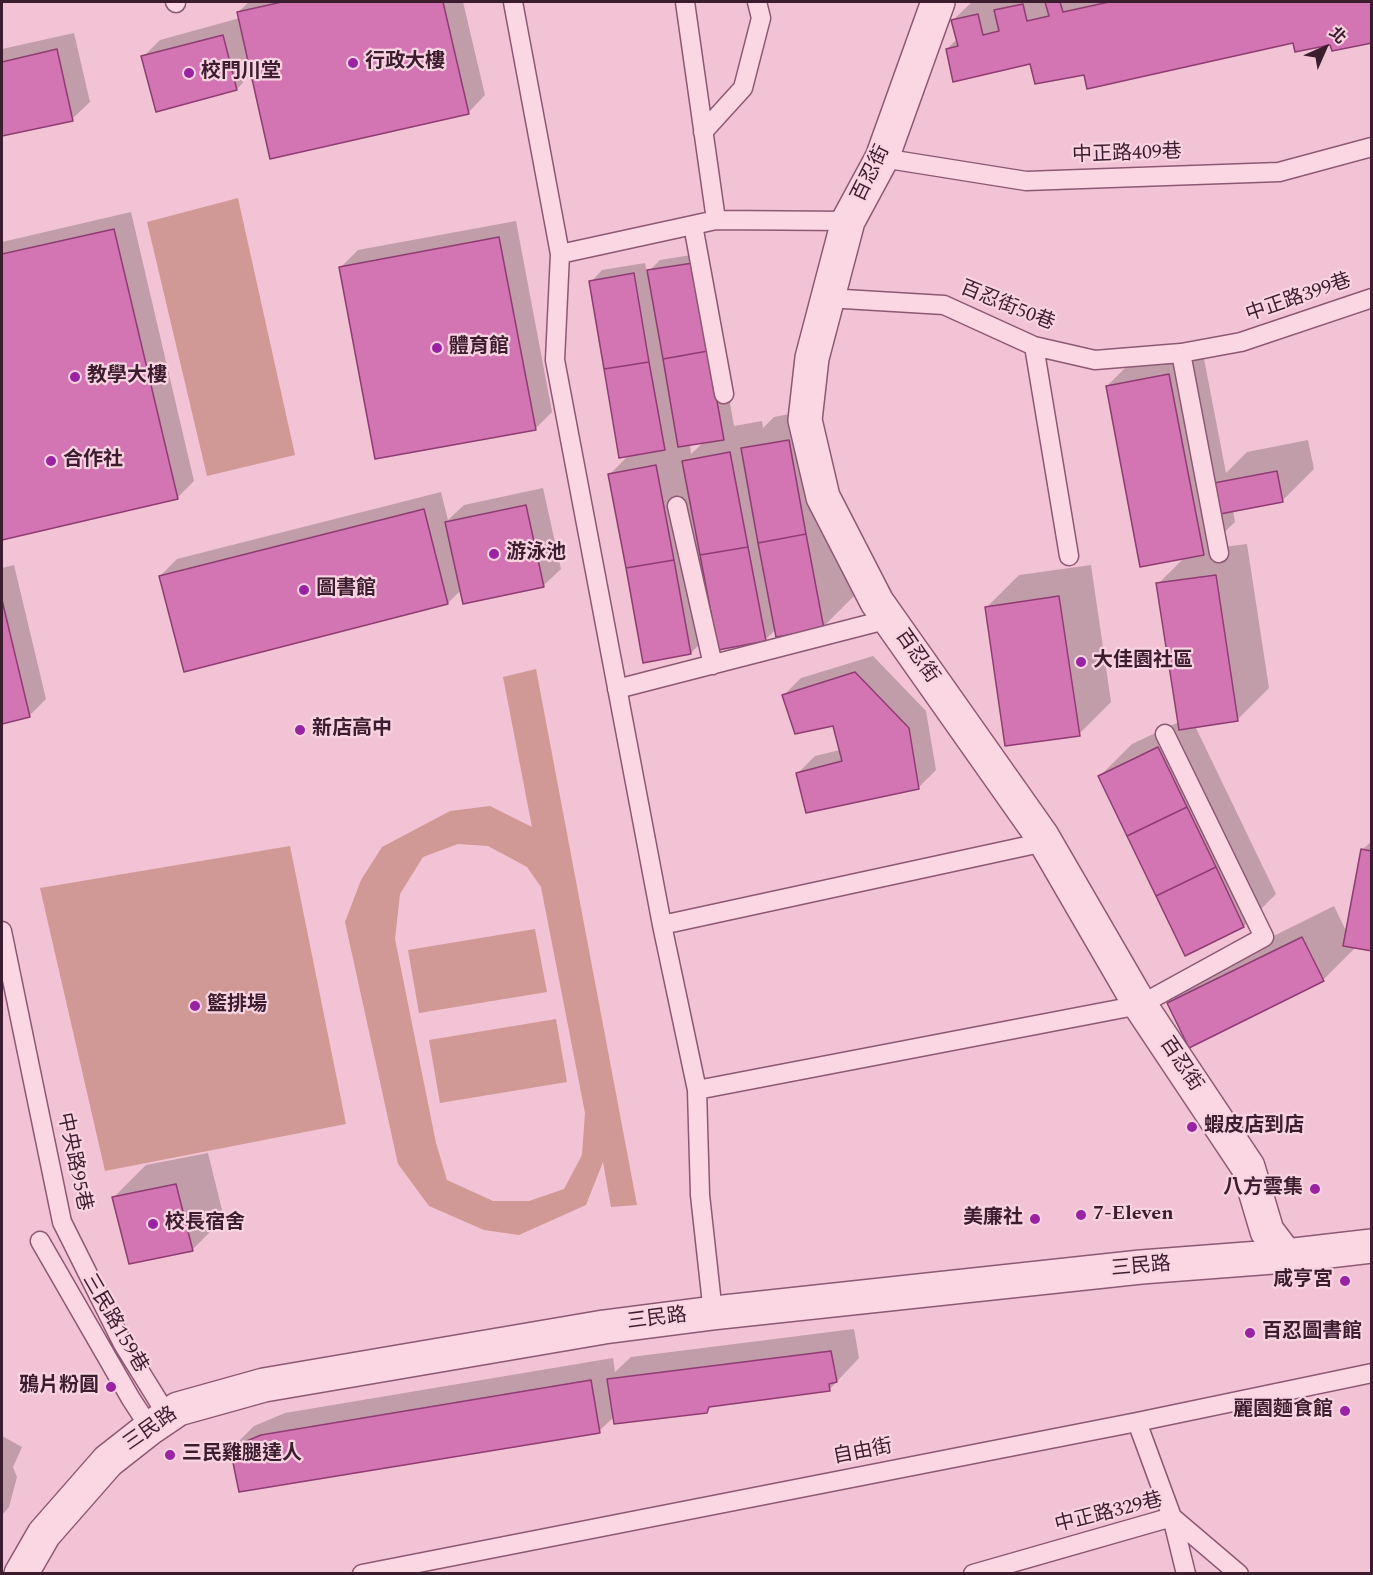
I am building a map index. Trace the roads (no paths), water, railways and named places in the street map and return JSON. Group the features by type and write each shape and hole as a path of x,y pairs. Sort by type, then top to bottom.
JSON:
{"street":[{"name":"百忍街","path":"940,2 882,158 848,221 812,358 805,420 823,497 877,602 1045,842 1140,1005 1248,1167 1267,1231 1286,1256"},
{"name":"三民路","path":"21,1574 44,1534 108,1461 178,1409 264,1386 604,1327 713,1313 1371,1246"}],"lane":[{"path":"513,2 560,254 555,360 662,925 697,1090 700,1195 713,1313"},
{"path":"685,2 716,220"},
{"path":"703,132 743,88 761,18 757,2"},
{"name":"中正路409巷","path":"882,158 1026,181 1280,172 1371,147"},
{"path":"560,254 716,220 848,221"},
{"path":"693,225 724,394"},
{"name":"百忍街50巷","path":"827,298 944,305 1034,346 1095,360 1181,353 1241,342"},
{"name":"中正路399巷","path":"1241,342 1371,298"},
{"path":"1034,346 1069,556"},
{"path":"1181,353 1219,553"},
{"path":"677,506 713,665"},
{"path":"618,689 889,619"},
{"path":"697,1090 1140,1005 1264,937 1166,734"},
{"path":"662,925 1045,842"},
{"name":"中央路95巷","path":"2,931 62,1222 159,1422"},
{"name":"三民路159巷","path":"40,1241 131,1399 159,1422"},
{"name":"自由街","path":"362,1574 1137,1422 1371,1372"},
{"path":"1137,1422 1172,1517 1186,1574"},
{"name":"中正路329巷","path":"973,1574 1014,1568 1172,1517 1239,1574"}],"place":[{"name":"行政大樓","path":"353,63"},
{"name":"校門川堂","path":"189,73"},
{"name":"體育館","path":"437,348"},
{"name":"教學大樓","path":"75,377"},
{"name":"合作社","path":"51,461"},
{"name":"游泳池","path":"494,554"},
{"name":"圖書館","path":"304,590"},
{"name":"大佳園社區","path":"1081,662"},
{"name":"新店高中","path":"300,730"},
{"name":"籃排場","path":"195,1006"},
{"name":"蝦皮店到店","path":"1192,1127"},
{"name":"八方雲集","path":"1315,1189"},
{"name":"7-Eleven","path":"1081,1215"},
{"name":"美廉社","path":"1035,1219"},
{"name":"校長宿舍","path":"153,1224"},
{"name":"咸亨宮","path":"1345,1281"},
{"name":"百忍圖書館","path":"1250,1333"},
{"name":"鴉片粉圓","path":"111,1387"},
{"name":"麗園麵食館","path":"1345,1411"},
{"name":"三民雞腿達人","path":"170,1455"}]}
